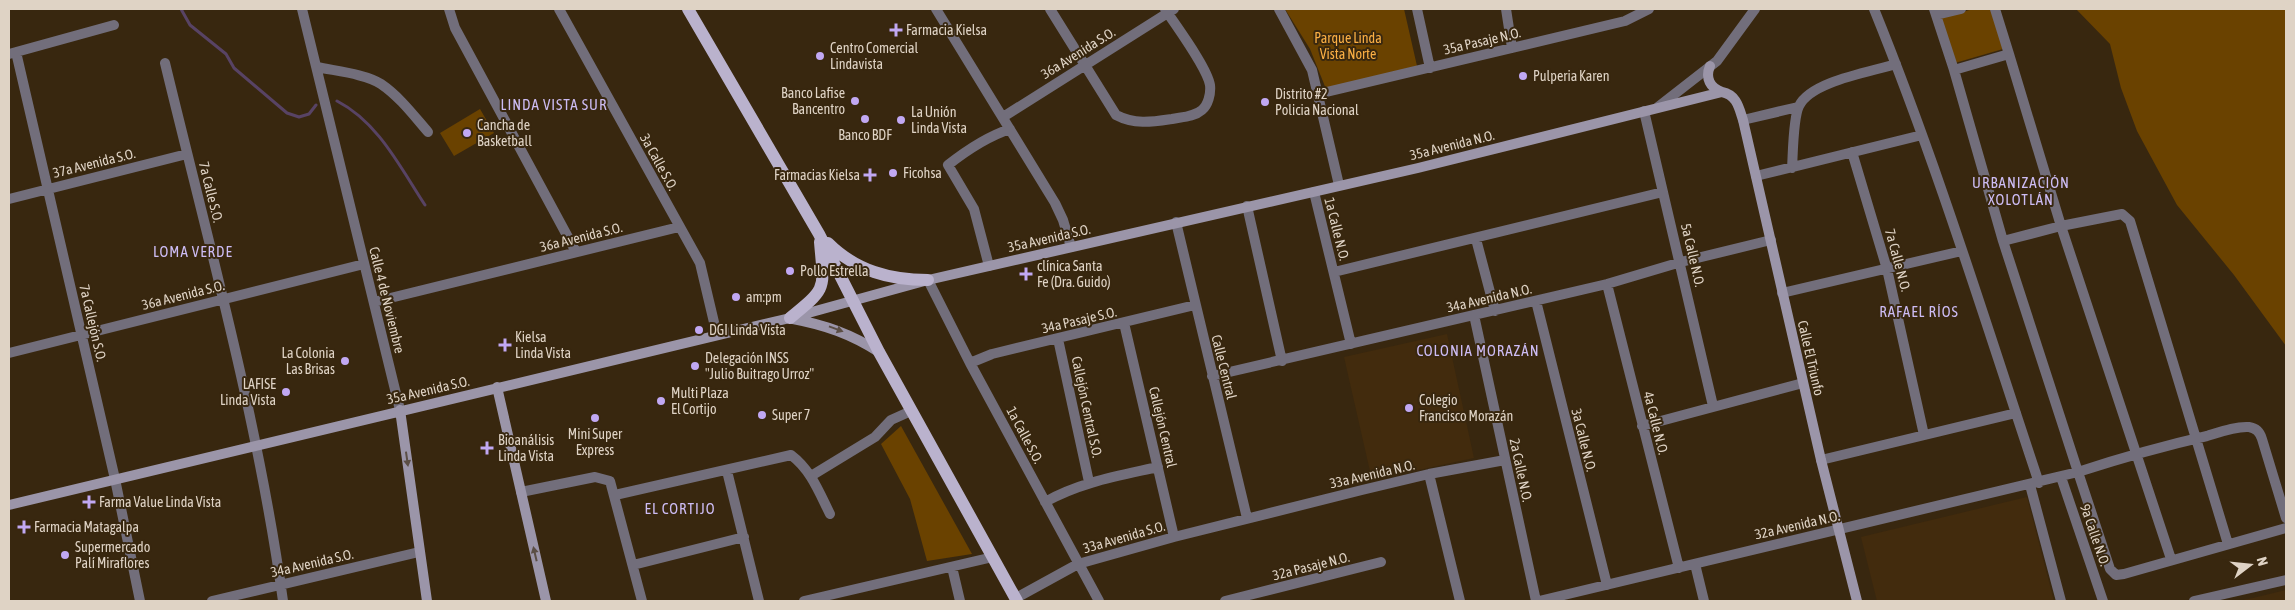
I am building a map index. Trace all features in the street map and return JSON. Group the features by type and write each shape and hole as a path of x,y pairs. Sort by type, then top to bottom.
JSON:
{"main road":[{"path":"688,9 819,234 879,352 1016,600"},
{"path":"1710,66 1707,76 1709,82 1713,88 1722,92"},
{"name":"Calle El Triunfo","path":"1722,92 1732,96 1738,103 1743,120 1821,460 1856,601"},
{"name":"35a Avenida N.O.","path":"1176,222 1418,168 1722,92"},
{"name":"35a Avenida S.O.","path":"928,280 1176,222"},
{"path":"819,234 840,255 860,268 883,276 906,280 928,280"},
{"path":"790,318 816,297 821,290 823,280 819,234"},
{"path":"853,302 928,280"},
{"name":"35a Avenida S.O.","path":"9,505 255,444 853,302"},
{"path":"790,318 828,326 847,333 879,352"},
{"path":"497,388 546,601"},
{"name":"Calle 4 de Noviembre","path":"400,410 427,601"}],"street":[{"name":"Calle 4 de Noviembre","path":"302,9 400,410"},
{"path":"449,9 455,28 576,252"},
{"name":"3a Calle S.O.","path":"559,9 700,263 717,335"},
{"path":"936,9 1056,202 1071,247"},
{"path":"1050,9 1116,115 1128,121 1143,123 1191,116 1202,110 1210,96 1210,85 1204,70 1169,10"},
{"name":"1a Calle N.O.","path":"1279,9 1312,70 1339,185"},
{"path":"1417,9 1430,68"},
{"path":"1506,9 1512,48"},
{"name":"35a Pasaje N.O.","path":"1318,94 1625,21 1649,9"},
{"path":"1658,107 1717,61 1755,9"},
{"path":"1874,9 1922,135 2016,413 2061,601"},
{"path":"1961,9 1935,12 1954,70 2003,241 2110,569 2116,574 2124,574 2171,559 2286,528"},
{"path":"1995,9 2061,226 2171,559"},
{"name":"36a Avenida S.O.","path":"1003,117 1169,10"},
{"path":"13,53 114,24"},
{"name":"7a Callejón S.O.","path":"13,53 48,188 115,479 140,601"},
{"path":"1954,70 2009,54"},
{"name":"7a Calle S.O.","path":"165,63 223,299 255,444 283,601"},
{"path":"1792,168 1798,107 1808,95 1823,86 1896,64"},
{"path":"317,67 350,74 381,84 407,108 428,132"},
{"path":"1743,120 1798,107"},
{"name":"5a Calle N.O.","path":"1644,111 1713,406"},
{"path":"989,266 974,210 948,165 968,149 1010,129"},
{"path":"1756,176 1922,135"},
{"name":"7a Calle N.O.","path":"1852,152 1887,269 1924,435"},
{"name":"37a Avenida S.O.","path":"9,199 187,154"},
{"name":"1a Calle N.O.","path":"1314,192 1351,344"},
{"path":"1334,272 1663,192"},
{"path":"1247,206 1282,361"},
{"path":"2003,241 2061,226 2122,214 2130,221 2228,544"},
{"name":"Calle Central","path":"1176,222 1194,306 1247,518"},
{"name":"36a Avenida S.O.","path":"374,302 679,227"},
{"path":"1476,239 1495,310"},
{"name":"34a Avenida N.O.","path":"1212,376 1608,284 1680,262 1771,240"},
{"path":"1782,293 1962,251"},
{"name":"36a Avenida S.O.","path":"9,353 364,264"},
{"name":"1a Calle S.O.","path":"928,280 970,363 1099,601"},
{"name":"4a Calle N.O.","path":"1608,284 1679,568"},
{"name":"3a Calle N.O.","path":"1536,301 1607,585"},
{"name":"34a Pasaje S.O.","path":"970,363 992,354 1194,306"},
{"name":"2a Calle N.O.","path":"1474,315 1538,601"},
{"name":"Callejón Central","path":"1124,323 1174,537"},
{"name":"Callejón Central S.O.","path":"1058,339 1089,482"},
{"path":"1642,426 1803,383"},
{"path":"811,476 875,438 891,420 911,410"},
{"path":"1821,460 2016,413"},
{"name":"32a Avenida N.O.","path":"1538,601 2034,484 2136,453 2246,427 2253,428 2260,433 2286,518"},
{"path":"615,495 791,456 802,464 811,476 830,514"},
{"name":"33a Avenida N.O.","path":"1247,518 1429,474 1505,460"},
{"path":"1045,502 1066,490 1089,482 1158,467"},
{"path":"727,471 759,601"},
{"path":"1429,474 1460,601"},
{"path":"521,492 595,477 610,481 642,601"},
{"name":"9a Calle N.O.","path":"2061,477 2103,601"},
{"name":"33a Avenida S.O.","path":"1016,600 1078,564 1247,518"},
{"path":"633,565 744,537"},
{"name":"34a Avenida S.O.","path":"212,601 419,552"},
{"path":"811,600 993,557"},
{"name":"32a Pasaje N.O.","path":"1225,601 1249,598 1381,562"},
{"path":"1695,564 1704,601"},
{"path":"952,567 960,601"},
{"path":"2194,601 2286,580"}],"shaded area":[{"name":"Colegio Francisco Morazán","path":"1447,334 1474,458 1372,480 1344,357"},
{"path":"2027,497 2054,601 1877,601 1861,537"},
{"path":"2286,590 2286,601 2238,601 2253,598"}],"green space":[{"name":"Parque Linda Vista Norte","path":"1285,9 1404,9 1417,66 1326,89 1310,49"},
{"path":"1973,9 1991,9 2003,49 1955,63 1941,18"},
{"path":"2076,9 2286,9 2286,346 2234,275 2177,205 2137,131 2121,88 2110,44"},
{"name":"Cancha de Basketball","path":"480,109 494,133 454,156 440,133"},
{"path":"901,426 972,554 927,561 910,499 881,444"}],"waterway":[{"path":"181,9 190,25 226,54 234,68 287,113 299,117 309,114 316,105"},
{"path":"337,101 352,110 376,133 397,161 425,205"}],"place":[{"name":"Farmacia Kielsa","path":"896,30"},
{"name":"Centro Comercial Lindavista","path":"820,56"},
{"name":"Pulperia Karen","path":"1523,76"},
{"name":"Banco Lafise Bancentro","path":"855,101"},
{"name":"Distrito #2 Policia Nacional","path":"1265,102"},
{"name":"Banco BDF","path":"865,119"},
{"name":"La Unión Linda Vista","path":"901,120"},
{"name":"Cancha de Basketball","path":"467,133"},
{"name":"Ficohsa","path":"893,173"},
{"name":"Farmacias Kielsa","path":"870,175"},
{"name":"Pollo Estrella","path":"790,271"},
{"name":"clínica Santa Fe (Dra. Guido)","path":"1026,274"},
{"name":"am:pm","path":"736,297"},
{"name":"DGI Linda Vista","path":"699,330"},
{"name":"Kielsa Linda Vista","path":"505,345"},
{"name":"La Colonia Las Brisas","path":"345,361"},
{"name":"Delegación INSS \"Julio Buitrago Urroz\"","path":"695,366"},
{"name":"LAFISE Linda Vista","path":"286,392"},
{"name":"Multi Plaza El Cortijo","path":"661,401"},
{"name":"Colegio Francisco Morazán","path":"1409,408"},
{"name":"Super 7","path":"762,415"},
{"name":"Mini Super Express","path":"595,418"},
{"name":"Bioanálisis Linda Vista","path":"487,448"},
{"name":"Farma Value Linda Vista","path":"89,502"},
{"name":"Farmacia Matagalpa","path":"24,527"},
{"name":"Supermercado Palí Miraflores","path":"65,555"}],"district":[{"name":"LINDA VISTA SUR","path":"554,105"},
{"name":"URBANIZACIÓN XOLOTLÁN","path":"2021,192"},
{"name":"LOMA VERDE","path":"193,252"},
{"name":"RAFAEL RÍOS","path":"1919,312"},
{"name":"COLONIA MORAZÁN","path":"1478,351"},
{"name":"EL CORTIJO","path":"680,509"}]}
